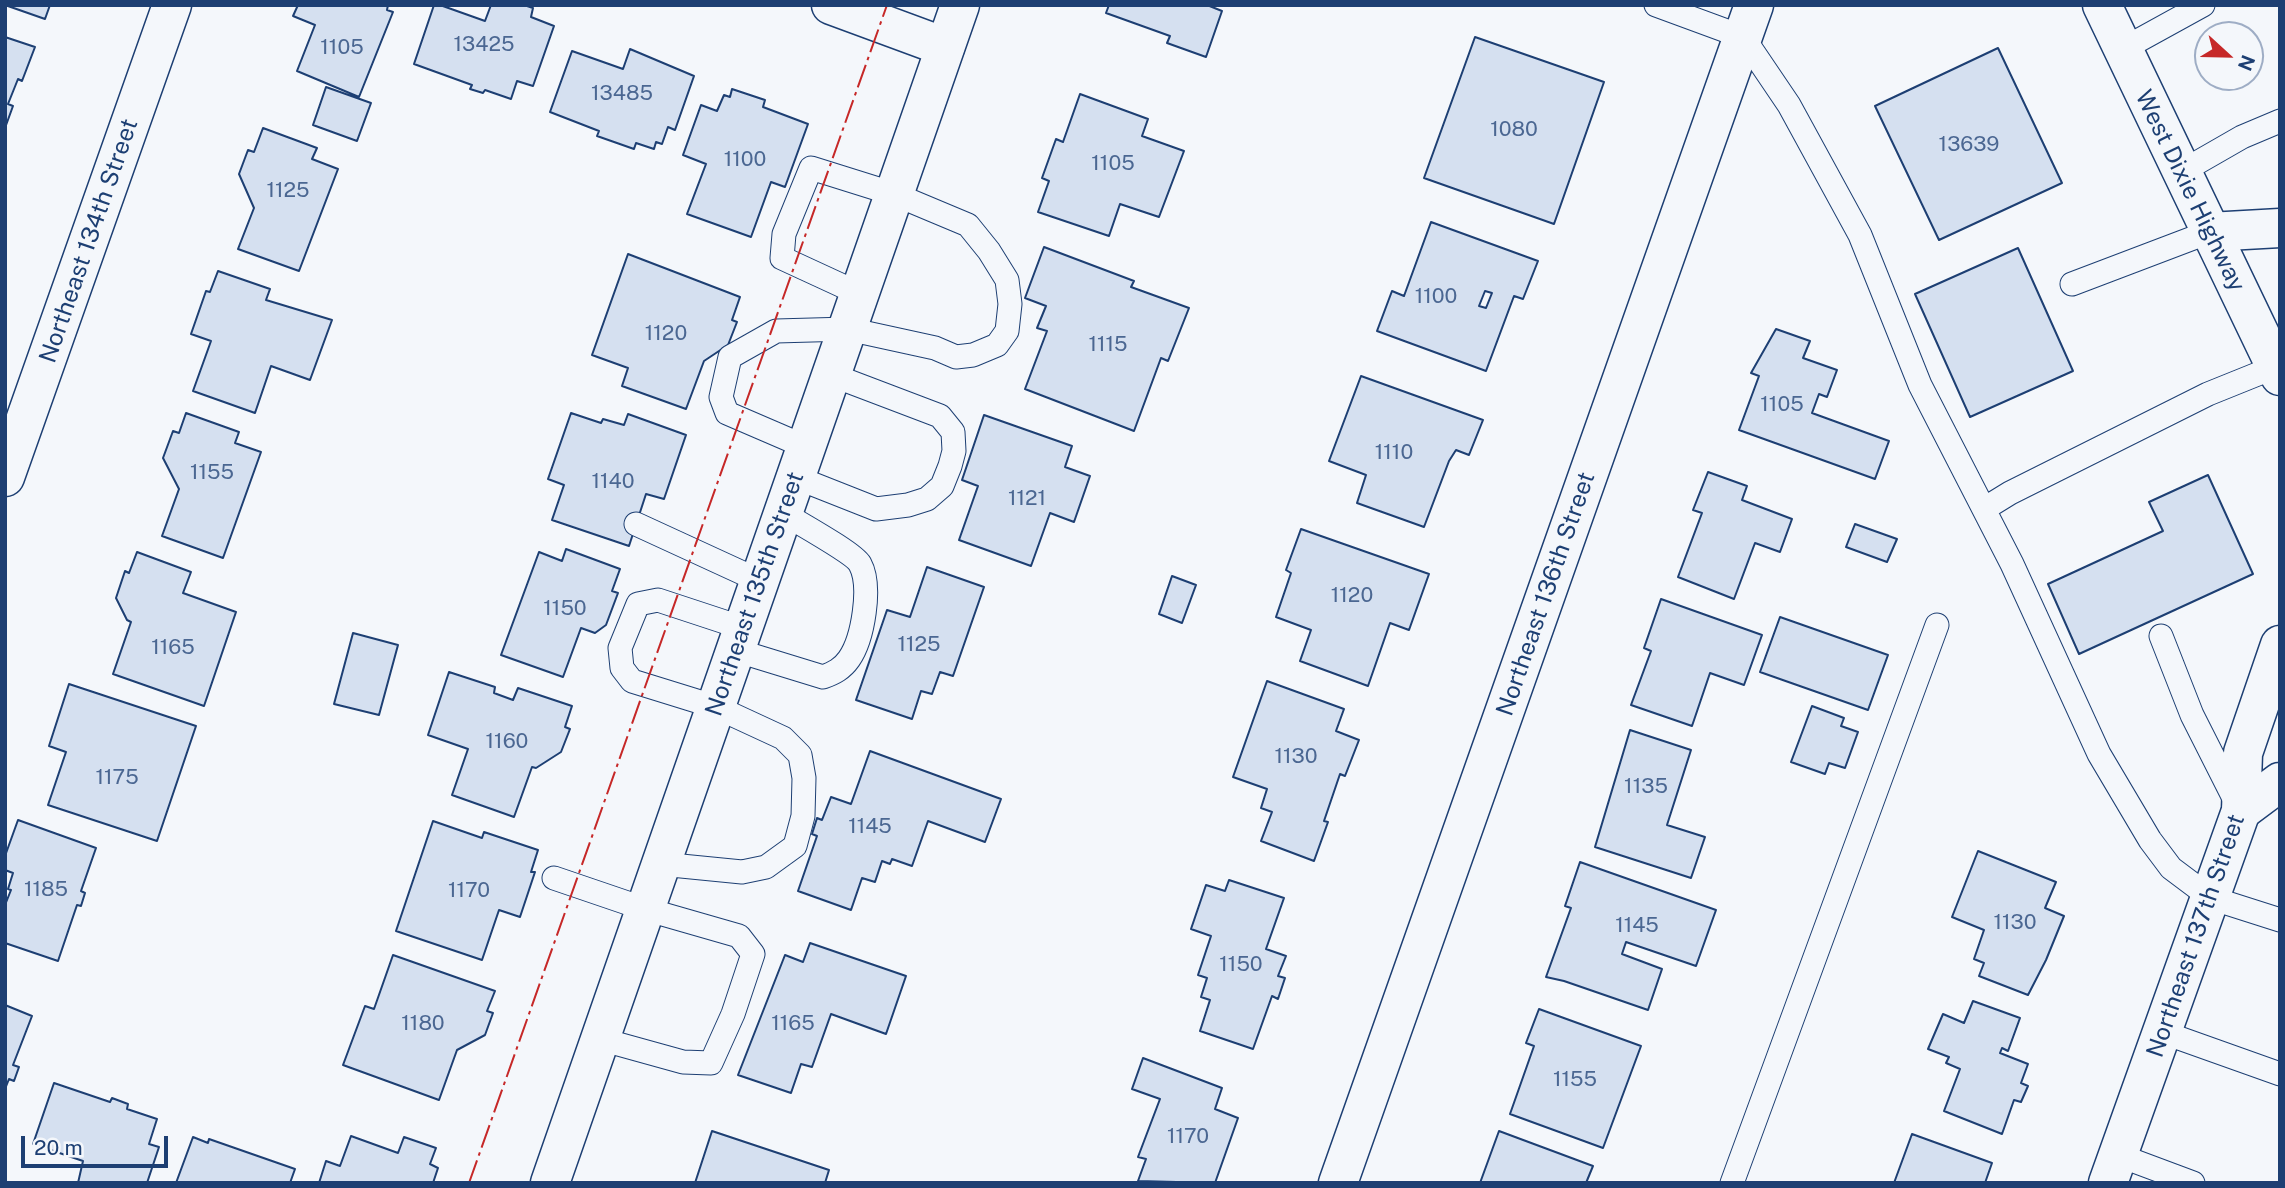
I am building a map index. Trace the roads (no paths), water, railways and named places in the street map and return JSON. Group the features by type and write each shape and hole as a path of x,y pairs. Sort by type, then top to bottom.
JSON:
{"street":[{"name":"Northeast 134th Street","path":"5,477 172,5"},
{"path":"831,5 945,47"},
{"name":"Northeast 135th Street","path":"550,1183 960,5"},
{"name":"West Dixie Highway","path":"2102,5 2277,372"},
{"name":"Northeast 136th Street","path":"1338,1183 1748,21"},
{"path":"2209,232 2280,228"},
{"name":"Northeast 137th Street","path":"2113,1169 2241,811 2243,753 2280,645"},
{"path":"2241,811 2280,782"}],"lane":[{"path":"1656,5 1748,21 1789,105 1860,235 1920,385 1984,509 2106,765 2150,840 2171,868 2211,898 2280,920"},
{"path":"2123,49 2203,5"},
{"path":"2181,172 2242,137 2280,121"},
{"path":"811,168 894,194 968,225 1007,279 1010,304 1007,331 997,345 973,355 956,357 854,311 782,258 784,234 811,168"},
{"path":"2072,284 2209,232"},
{"path":"832,375 940,416 953,432 954,451 950,466 942,485 927,499 908,505 876,509 727,413 721,397 730,357 776,331 854,311"},
{"path":"1984,509 2208,394 2277,372"},
{"path":"662,864 742,872 766,867 794,846 803,816 804,778 800,755 783,738 716,707 632,681 622,668 620,649 638,604 658,600 823,677 836,672 849,660 858,643 864,614 865,581 859,562 783,513"},
{"path":"636,524 760,581"},
{"path":"1732,1183 1937,625"},
{"path":"2161,636 2192,715 2241,811"},
{"path":"554,878 645,909 739,936 753,954 733,1014 711,1063 683,1062 600,1039"},
{"path":"2162,1032 2280,1074"},
{"path":"2113,1169 2193,1183"}]}
